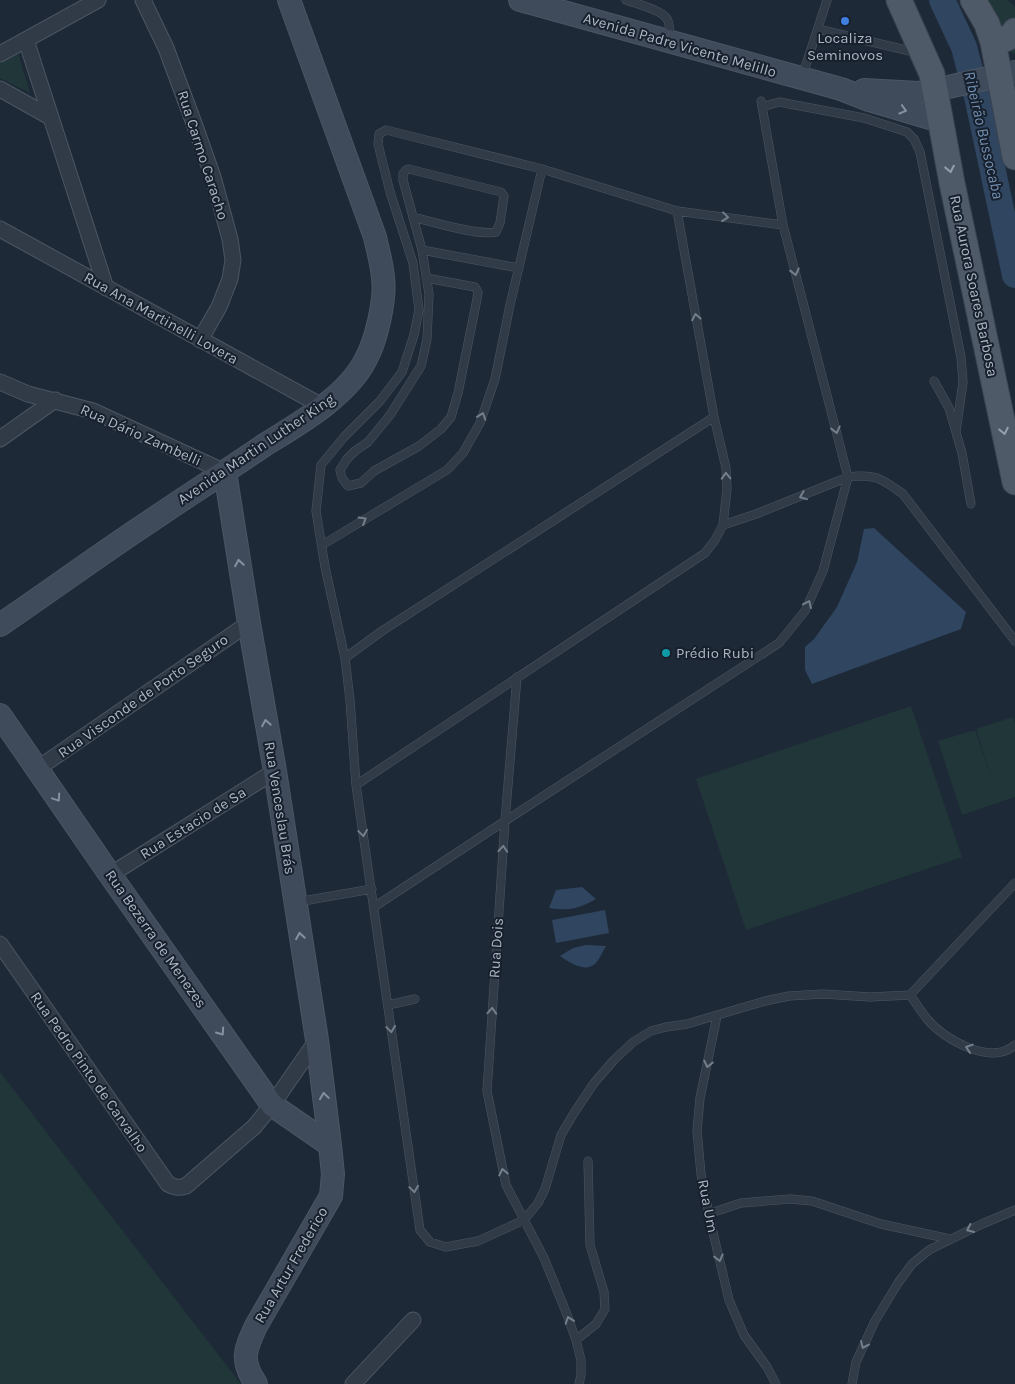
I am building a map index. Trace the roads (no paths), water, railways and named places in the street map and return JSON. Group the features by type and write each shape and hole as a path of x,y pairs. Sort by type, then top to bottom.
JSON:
{"main road":[{"name":"Rua Aurora Soares Barbosa","path":"899,0 932,74 940,121 1006,376 1015,482"},
{"path":"973,0 987,24 1002,75 1015,158"},
{"path":"993,42 1002,41 1012,36 1015,31"}],"street":[{"path":"0,54 98,0"},
{"name":"Rua Carmo Caracho","path":"143,0 166,48 214,177 230,239 233,260 230,279 219,308 200,340"},
{"name":"Avenida Martin Luther King","path":"0,625 128,535 312,414 344,389 366,359 374,340 384,280 375,237 289,0"},
{"name":"Avenida Padre Vicente Melillo","path":"520,0 840,89 869,100 940,121"},
{"path":"26,40 106,288"},
{"name":"Avenida Padre Vicente Melillo","path":"840,89 918,92 1002,75"},
{"path":"0,89 50,117"},
{"name":"Rua Ana Martinelli Lovera","path":"0,229 322,406"},
{"name":"Rua Dário Zambelli","path":"0,382 28,394 93,411 225,472"},
{"path":"0,439 55,400"},
{"name":"Rua Venceslau Brás","path":"225,472 275,771 317,1040 330,1144"},
{"name":"Rua Visconde de Porto Seguro","path":"37,769 249,623"},
{"name":"Rua Bezerra de Menezes","path":"0,715 272,1105 330,1144"},
{"name":"Rua Estacio de Sa","path":"110,875 275,771"},
{"name":"Rua Pedro Pinto de Carvalho","path":"0,944 168,1184 178,1188 186,1186 254,1127 272,1105"},
{"path":"272,1105 317,1040"},
{"name":"Rua Artur Frederico","path":"255,1384 247,1368 246,1348 256,1326 331,1196 333,1174 330,1144"},
{"path":"353,1384 413,1320"}],"lane":[{"path":"626,0 660,12 667,18 669,42"},
{"path":"801,78 827,0"},
{"path":"818,29 923,54"},
{"path":"374,907 779,642 805,611 823,571 848,476 783,225 761,104 779,102 864,118 907,132 914,139 920,152 961,357 963,382 956,431"},
{"path":"783,225 676,211 542,169 386,130 379,134 378,144 387,183 412,263 419,310 414,335 402,372 380,401 344,437 322,465 316,511 325,567 345,658 356,785 420,1230 430,1242 446,1247 478,1241 524,1220 538,1204 545,1189 561,1135 574,1113 594,1083 614,1060 633,1042 650,1031 687,1024 765,1001 789,996 823,994 870,997 910,995 1015,883"},
{"path":"413,217 472,231 496,232 500,223 504,196 501,192 409,169 403,174 403,180 413,217 422,250 426,278 429,294 427,339 421,366 390,415 368,442 347,459 340,470 342,478 348,486 361,483 374,471 419,446 441,429 451,417 458,393 478,292 475,287 426,278"},
{"path":"322,545 447,470 463,452 480,424 495,379 542,169"},
{"path":"356,785 705,553 724,524 727,488 726,468 714,417 676,211"},
{"path":"422,250 519,268"},
{"path":"934,381 949,408 956,431 971,504"},
{"path":"345,658 382,631 714,417"},
{"path":"724,524 756,514 848,476 863,474 882,478 903,494 1015,641"},
{"name":"Rua Dois","path":"517,677 505,821 487,1091 506,1186 544,1258 566,1312 581,1360 579,1384"},
{"path":"295,903 372,889"},
{"path":"910,995 929,1021 961,1045 994,1053 1010,1050 1015,1045"},
{"path":"388,1005 415,1000"},
{"name":"Rua Um","path":"717,1016 700,1098 697,1131 708,1214 729,1300 744,1335 767,1367 776,1384"},
{"path":"576,1340 596,1324 605,1310 604,1292 590,1244 588,1161"},
{"path":"708,1214 741,1203 790,1199 812,1200 881,1224 950,1239"},
{"path":"852,1384 856,1362 875,1321 912,1264 929,1250 1015,1210"}],"water":[{"path":"874,528 966,612 961,629 812,684 805,670 805,647 814,639 837,607 857,562 864,529"},
{"path":"582,887 596,899 573,908 549,908 556,890"},
{"path":"605,910 609,933 556,943 552,920"},
{"path":"586,945 606,946 595,964 591,966 577,966 560,956 573,948"}],"waterway":[{"name":"Ribeirão Bussocaba","path":"942,0 964,47 978,101 1015,275"}],"place":[{"name":"Localiza Seminovos","path":"845,21"},
{"name":"Prédio Rubi","path":"666,653"}]}
